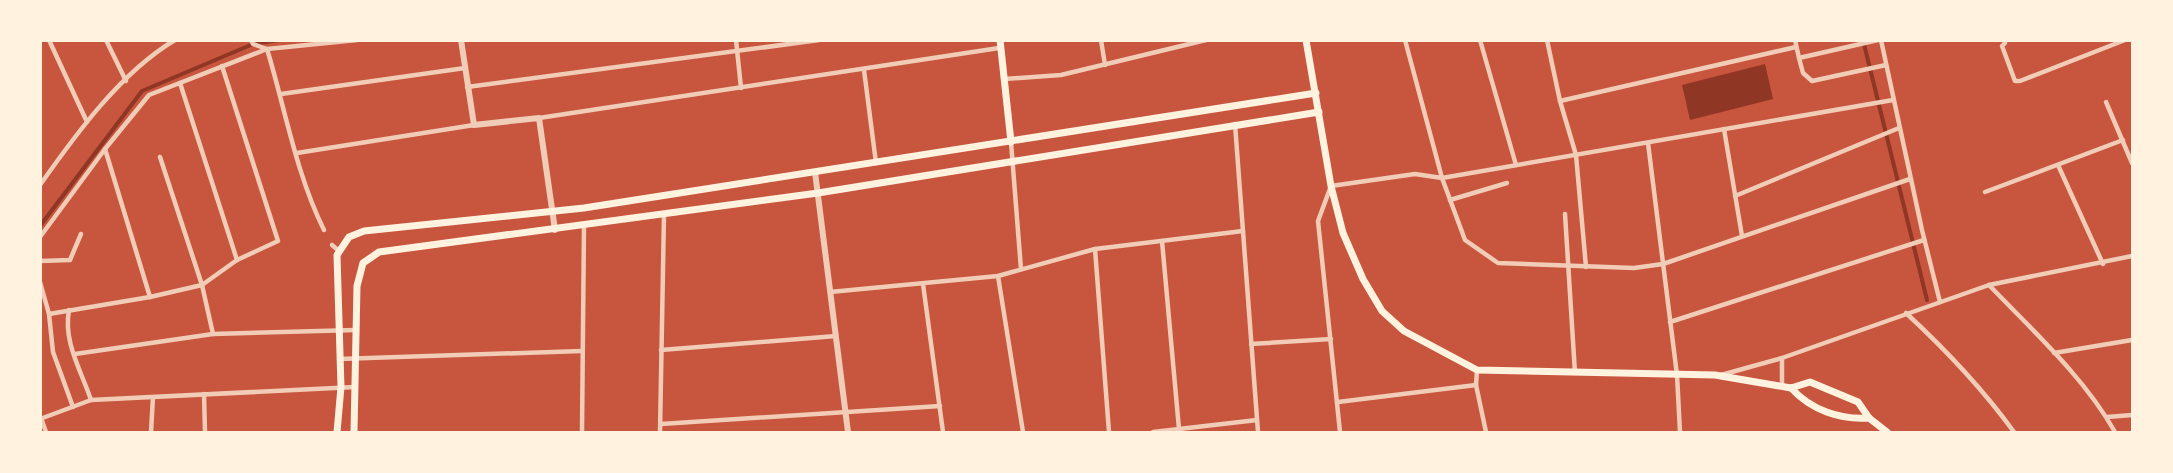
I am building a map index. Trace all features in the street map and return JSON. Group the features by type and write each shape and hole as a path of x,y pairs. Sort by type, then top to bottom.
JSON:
{"main road":[{"path":"1306,40 1331,186 1342,233 1362,279 1382,311 1404,331 1477,370 1720,376 1791,388 1810,382 1858,402 1869,418 1887,432"},
{"path":"999,44 1011,142"},
{"path":"337,432 341,387 339,251 349,237 364,231 552,212 1316,93"},
{"path":"354,432 360,270 369,257 379,252 818,193 1235,123 1319,112"},
{"path":"1791,388 1803,402 1847,420 1869,418"}],"street":[{"path":"49,40 87,122"},
{"path":"106,40 126,81"},
{"path":"40,185 87,122 151,54 175,40"},
{"path":"251,40 253,44 267,49"},
{"path":"40,237 105,149 149,95 267,49 357,40"},
{"path":"461,40 474,125"},
{"path":"736,40 741,88"},
{"path":"467,87 819,40"},
{"path":"1101,40 1105,65"},
{"path":"1004,79 1061,75 1206,40"},
{"path":"1405,40 1442,178 1465,240 1498,263 1634,268 1663,264 1910,179"},
{"path":"1480,40 1516,165"},
{"path":"1547,40 1560,101 1576,155 1586,267"},
{"path":"1795,40 1803,73 1812,81 1886,65"},
{"path":"1799,58 1879,40 1940,302"},
{"path":"2005,43 2002,46 2015,81 2020,81 2122,41"},
{"path":"297,153 474,125 539,118 864,70 999,44"},
{"path":"1560,101 1796,48"},
{"path":"267,49 316,214 324,230"},
{"path":"49,314 150,297 202,285 237,260 278,241 222,66"},
{"path":"280,94 465,68"},
{"path":"864,70 876,163"},
{"path":"180,82 237,260"},
{"path":"1340,432 1318,221 1331,186 1415,174 1442,178 1893,100"},
{"path":"2106,102 2133,163"},
{"path":"539,118 555,230"},
{"path":"1235,123 1258,432"},
{"path":"1735,196 1899,128"},
{"path":"1724,129 1742,236"},
{"path":"1984,192 2123,140"},
{"path":"1011,142 1021,269"},
{"path":"1648,143 1677,375 1680,432"},
{"path":"105,149 150,297"},
{"path":"160,157 202,285 213,334"},
{"path":"2058,165 2103,264"},
{"path":"815,172 848,432"},
{"path":"40,173 44,179"},
{"path":"1450,201 1507,183"},
{"path":"1565,214 1575,373"},
{"path":"660,432 664,215"},
{"path":"582,432 584,226"},
{"path":"830,292 998,276 1095,249 1243,231"},
{"path":"40,261 70,260 81,234"},
{"path":"1670,322 1924,240"},
{"path":"1162,241 1179,429"},
{"path":"332,245 339,251"},
{"path":"1095,249 1109,432"},
{"path":"1720,376 1782,358 1989,285 2103,264 2133,256"},
{"path":"998,276 1023,432"},
{"path":"40,282 49,314 53,352 73,407"},
{"path":"923,284 943,432"},
{"path":"1989,285 2054,353 2107,417 2115,432"},
{"path":"69,310 66,325 68,344 75,354 91,400"},
{"path":"1906,313 1947,350 1989,397 2014,432"},
{"path":"75,354 213,334 357,330"},
{"path":"661,350 836,336"},
{"path":"1251,344 1331,339"},
{"path":"2054,353 2133,340"},
{"path":"339,359 582,351"},
{"path":"1782,358 1782,386"},
{"path":"1477,370 1476,385 1486,432"},
{"path":"1338,402 1476,385"},
{"path":"45,432 41,418 91,400 356,387"},
{"path":"204,394 206,432"},
{"path":"151,432 153,397"},
{"path":"661,424 940,406"},
{"path":"2107,417 2133,415"},
{"path":"1153,432 1257,420"}],"shaded area":[{"path":"1765,64 1773,99 1690,120 1682,85"}],"waterway":[{"path":"40,226 142,91 253,44 279,40"},
{"path":"1863,40 1927,300"}]}
